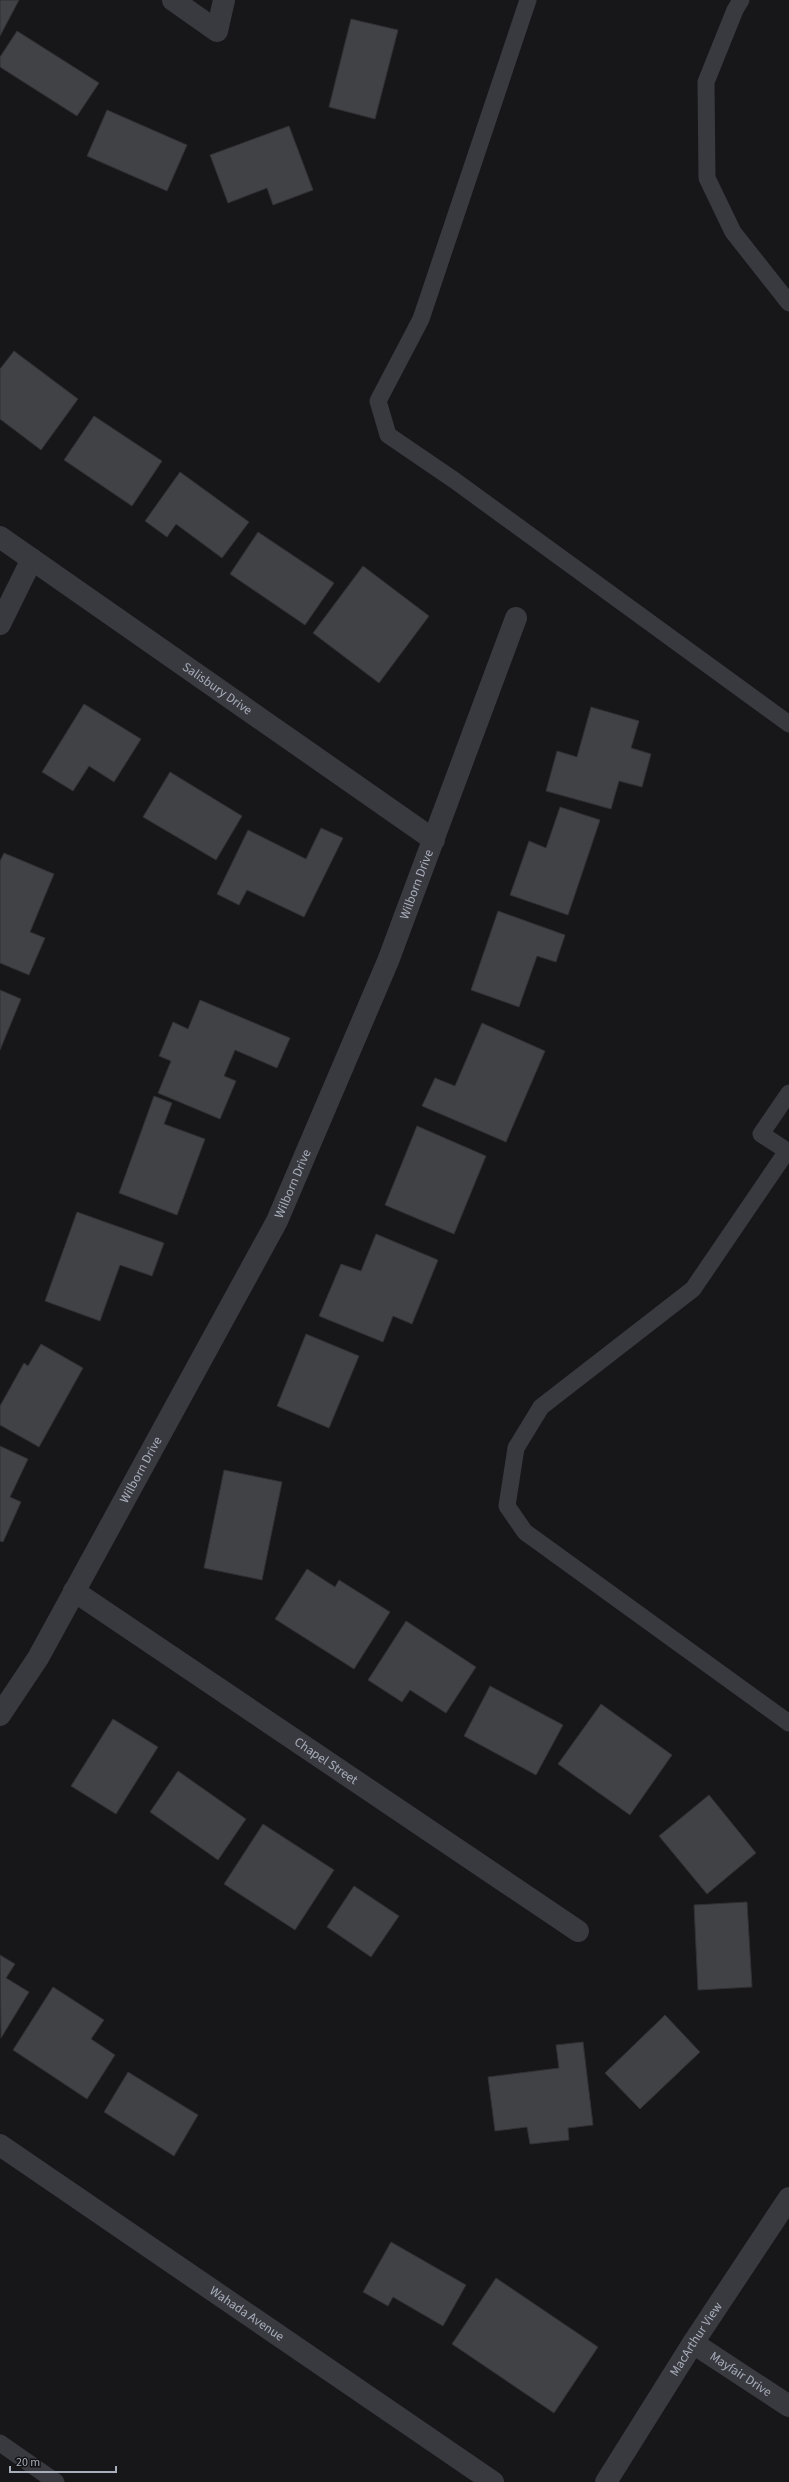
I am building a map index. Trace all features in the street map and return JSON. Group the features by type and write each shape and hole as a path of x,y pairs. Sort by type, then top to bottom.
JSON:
{"street":[{"path":"173,0 217,31 224,0"},
{"name":"Salisbury Drive","path":"0,537 434,840"},
{"path":"0,624 32,559"},
{"name":"Wilborn Drive","path":"0,1716 38,1658 171,1418 277,1221 388,961 516,618"},
{"name":"Chapel Street","path":"74,1591 578,1931"},
{"name":"Wahada Avenue","path":"0,2145 493,2482"},
{"name":"MacArthur View","path":"606,2482 693,2343 789,2198"},
{"name":"Mayfair Drive","path":"693,2343 789,2406"}],"lane":[{"path":"528,0 421,319 378,401 388,435 454,480 789,724"},
{"path":"741,0 735,10 706,82 707,178 733,232 789,304"},
{"path":"783,1719 525,1532 507,1506 516,1448 541,1407 693,1289 788,1152 761,1134 789,1093"},
{"path":"0,2443 56,2482"}],"building":[{"path":"0,0 19,0 0,36"},
{"path":"351,19 398,30 375,119 329,107"},
{"path":"17,31 99,83 77,116 0,67 0,57"},
{"path":"107,110 187,145 167,191 87,156"},
{"path":"289,126 313,190 273,205 267,188 228,203 210,155"},
{"path":"14,351 78,399 41,450 0,419 0,369"},
{"path":"94,416 162,461 132,506 64,460"},
{"path":"180,472 249,522 222,558 176,524 167,537 145,521"},
{"path":"258,532 334,583 305,625 230,574"},
{"path":"363,566 429,616 379,683 313,633"},
{"path":"84,704 141,739 114,782 89,766 73,791 42,772"},
{"path":"591,707 639,721 631,748 651,754 642,787 619,781 611,809 546,791 557,751 577,757"},
{"path":"170,772 242,816 216,860 143,817"},
{"path":"560,807 600,820 568,915 510,895 529,841 546,848"},
{"path":"321,828 343,838 304,917 247,890 239,905 217,894 248,830 306,859"},
{"path":"4,853 54,874 30,932 45,938 29,975 0,963 0,861"},
{"path":"498,911 565,935 556,962 537,956 519,1007 471,990"},
{"path":"0,990 21,999 0,1050"},
{"path":"200,1000 290,1038 277,1068 235,1050 224,1076 236,1081 220,1119 158,1093 171,1061 159,1056 173,1022 188,1029"},
{"path":"482,1023 545,1051 506,1142 422,1106 435,1078 455,1086"},
{"path":"154,1096 172,1103 164,1124 205,1139 177,1215 119,1193"},
{"path":"417,1126 486,1156 454,1234 385,1205"},
{"path":"77,1212 164,1243 152,1276 120,1265 100,1321 45,1301"},
{"path":"376,1234 438,1260 412,1324 393,1316 383,1342 319,1316 341,1264 361,1271"},
{"path":"306,1334 359,1356 329,1428 277,1406"},
{"path":"41,1344 83,1368 39,1447 0,1425 0,1406 24,1363 28,1366"},
{"path":"0,1446 28,1459 10,1497 21,1502 3,1542 0,1541"},
{"path":"224,1470 282,1482 262,1580 204,1568"},
{"path":"307,1569 335,1587 339,1580 390,1612 354,1669 275,1619"},
{"path":"406,1621 476,1667 446,1713 410,1690 402,1702 368,1680"},
{"path":"490,1686 563,1725 536,1775 464,1736"},
{"path":"601,1704 672,1755 630,1815 558,1764"},
{"path":"113,1719 158,1747 116,1814 71,1786"},
{"path":"178,1771 246,1819 218,1860 150,1812"},
{"path":"709,1795 756,1853 707,1894 659,1836"},
{"path":"263,1824 334,1870 295,1930 224,1884"},
{"path":"354,1886 399,1916 371,1957 327,1927"},
{"path":"747,1902 752,1987 698,1990 694,1905"},
{"path":"0,1955 15,1964 6,1978 29,1992 1,2038"},
{"path":"53,1987 104,2020 91,2039 115,2055 87,2099 13,2050"},
{"path":"665,2015 700,2052 640,2109 605,2073"},
{"path":"583,2042 593,2125 568,2128 569,2140 530,2144 527,2127 495,2131 488,2077 559,2068 556,2045"},
{"path":"128,2072 198,2115 174,2156 104,2112"},
{"path":"391,2242 466,2285 443,2326 393,2297 388,2306 363,2292"},
{"path":"496,2278 598,2347 554,2413 452,2344"}]}
